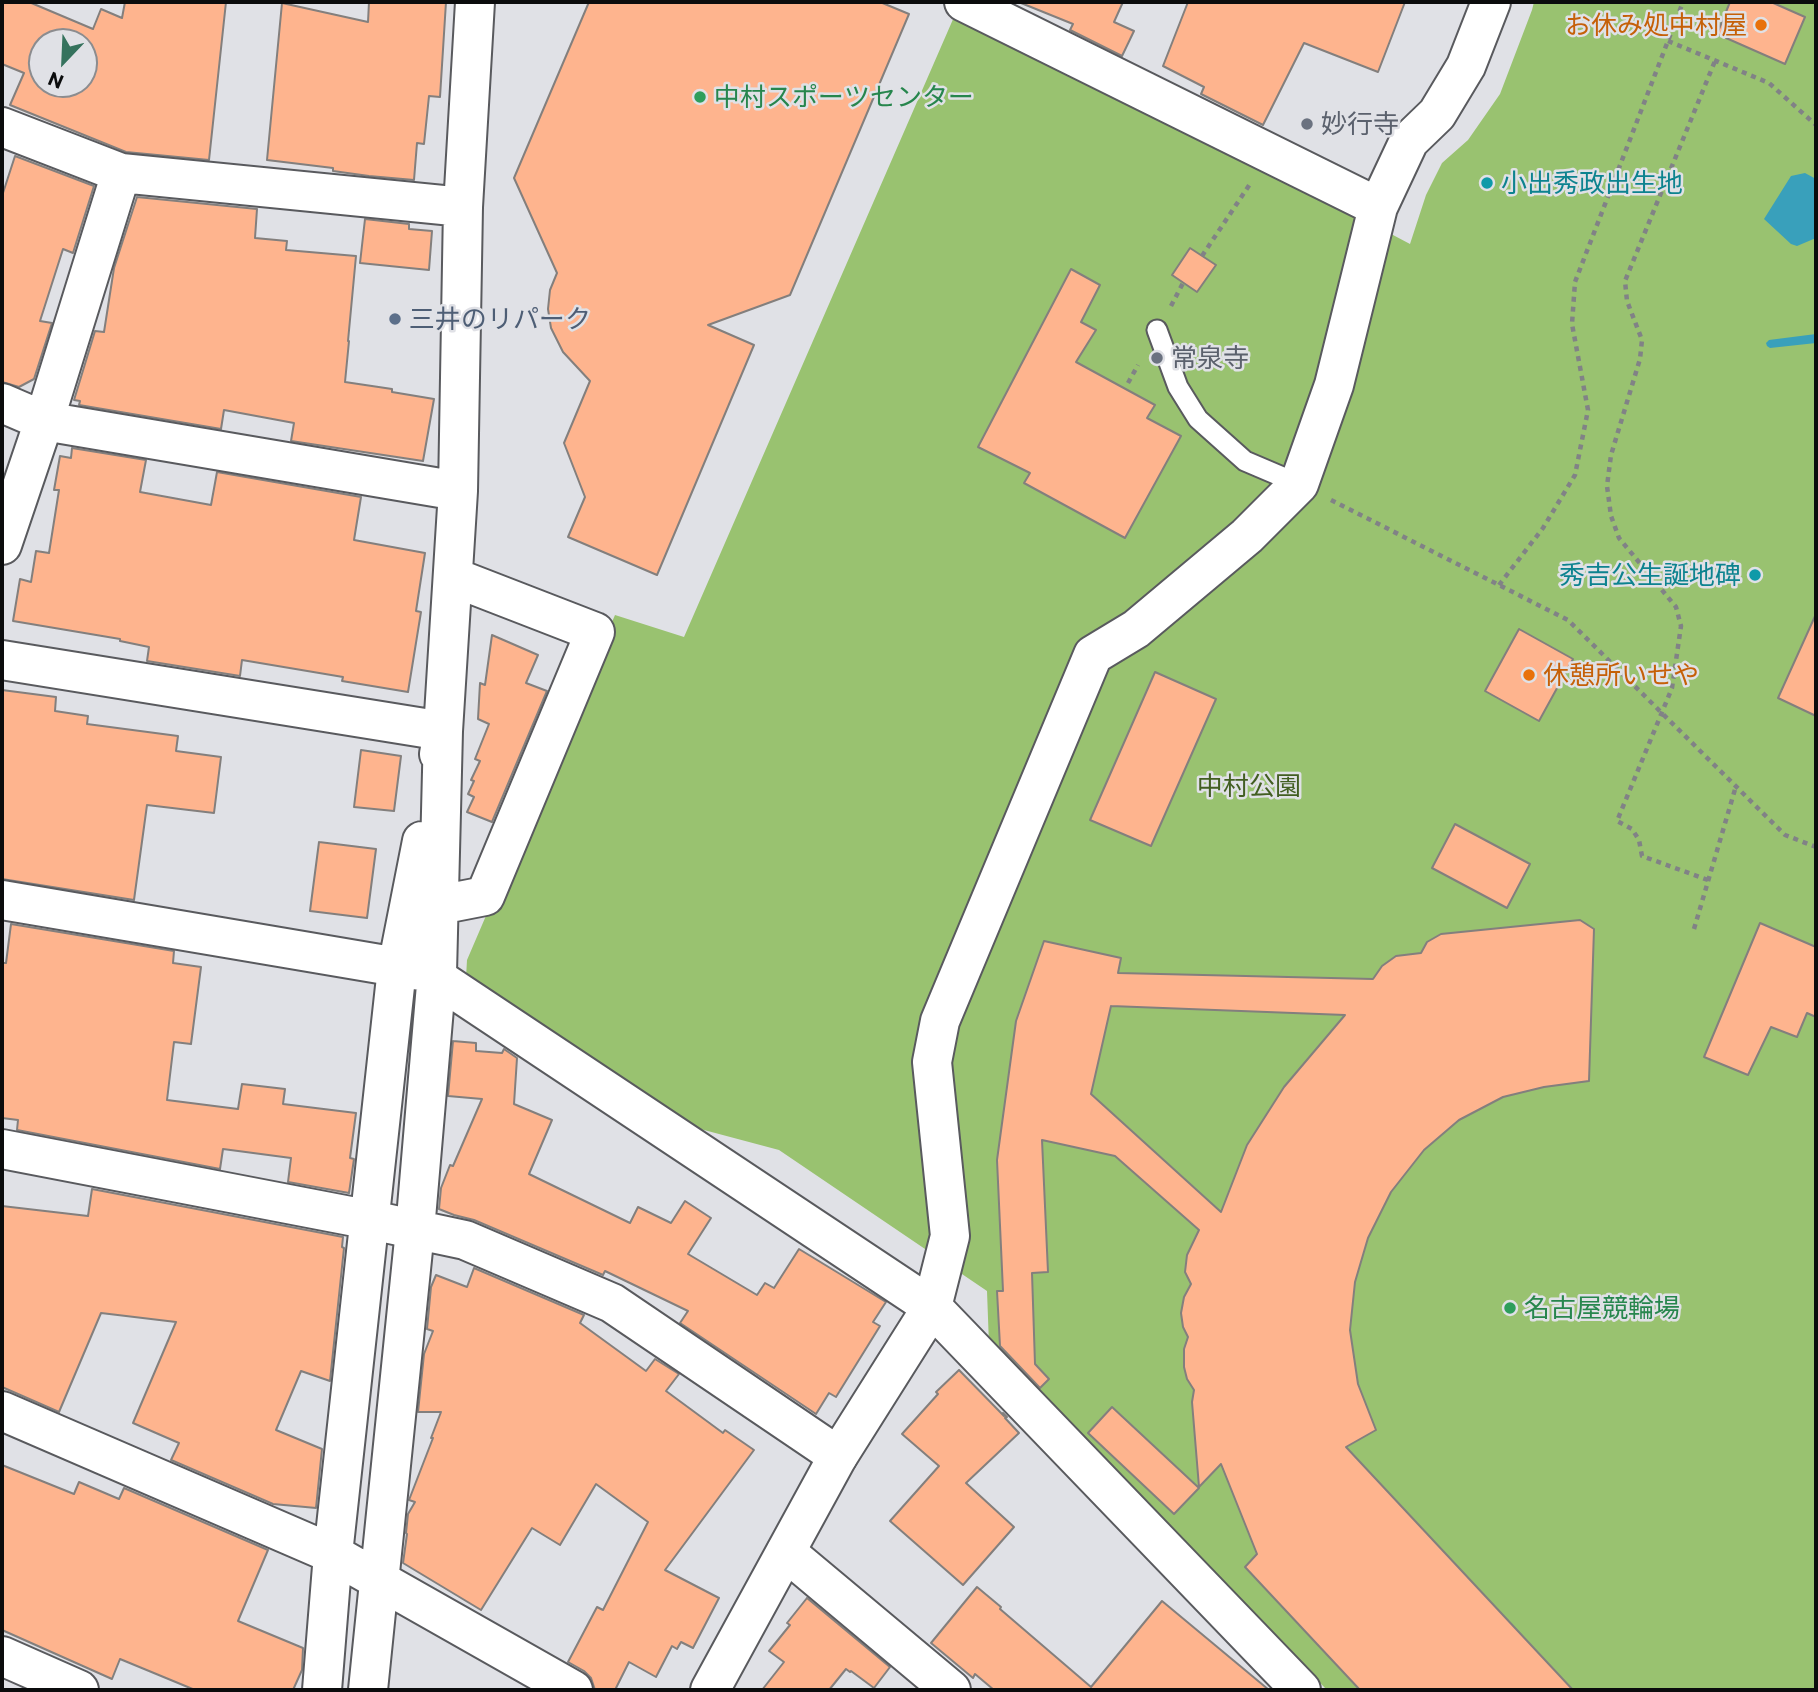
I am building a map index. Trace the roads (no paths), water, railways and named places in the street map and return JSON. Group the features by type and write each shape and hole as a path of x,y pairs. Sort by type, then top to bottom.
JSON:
{"street":[{"path":"368,1690 415,1230 437,975 443,731 458,491 463,207 475,2"},
{"path":"964,2 1378,207"},
{"path":"710,1690 838,1456 932,1307 950,1236 932,1062 940,1021 1093,655 1136,629 1247,536 1299,485 1334,385 1378,207 1409,141 1437,114 1466,66 1491,2"},
{"path":"2,127 121,173 463,207"},
{"path":"2,545 44,421 121,173"},
{"path":"2,403 44,421 458,491"},
{"path":"439,905 485,896 595,632 453,577"},
{"path":"2,660 443,731"},
{"path":"322,1690 333,1554 397,968 443,731"},
{"path":"2,900 437,975 932,1307 1301,1690"},
{"path":"2,1149 465,1240 612,1303 838,1456"},
{"path":"2,1411 333,1554 573,1690"},
{"path":"786,1552 951,1690"},
{"path":"2,1656 79,1690"}],"lane":[{"path":"1157,330 1178,387 1198,419 1245,461 1299,485"}],"water":[{"path":"1805,173 1816,179 1816,238 1797,246 1791,244 1764,219 1791,176"},
{"path":"1816,334 1816,343 1770,348 1766,343 1769,340"}],"place":[{"name":"お休み処中村屋","path":"1761,25"},
{"name":"中村スポーツセンター","path":"700,97"},
{"name":"妙行寺","path":"1307,124"},
{"name":"小出秀政出生地","path":"1487,183"},
{"name":"三井のリパーク","path":"395,319"},
{"name":"常泉寺","path":"1157,358"},
{"name":"秀吉公生誕地碑","path":"1755,575"},
{"name":"休憩所いせや","path":"1529,675"},
{"name":"名古屋競輪場","path":"1510,1308"}],"park label":[{"name":"中村公園","path":"1249,786"}]}
